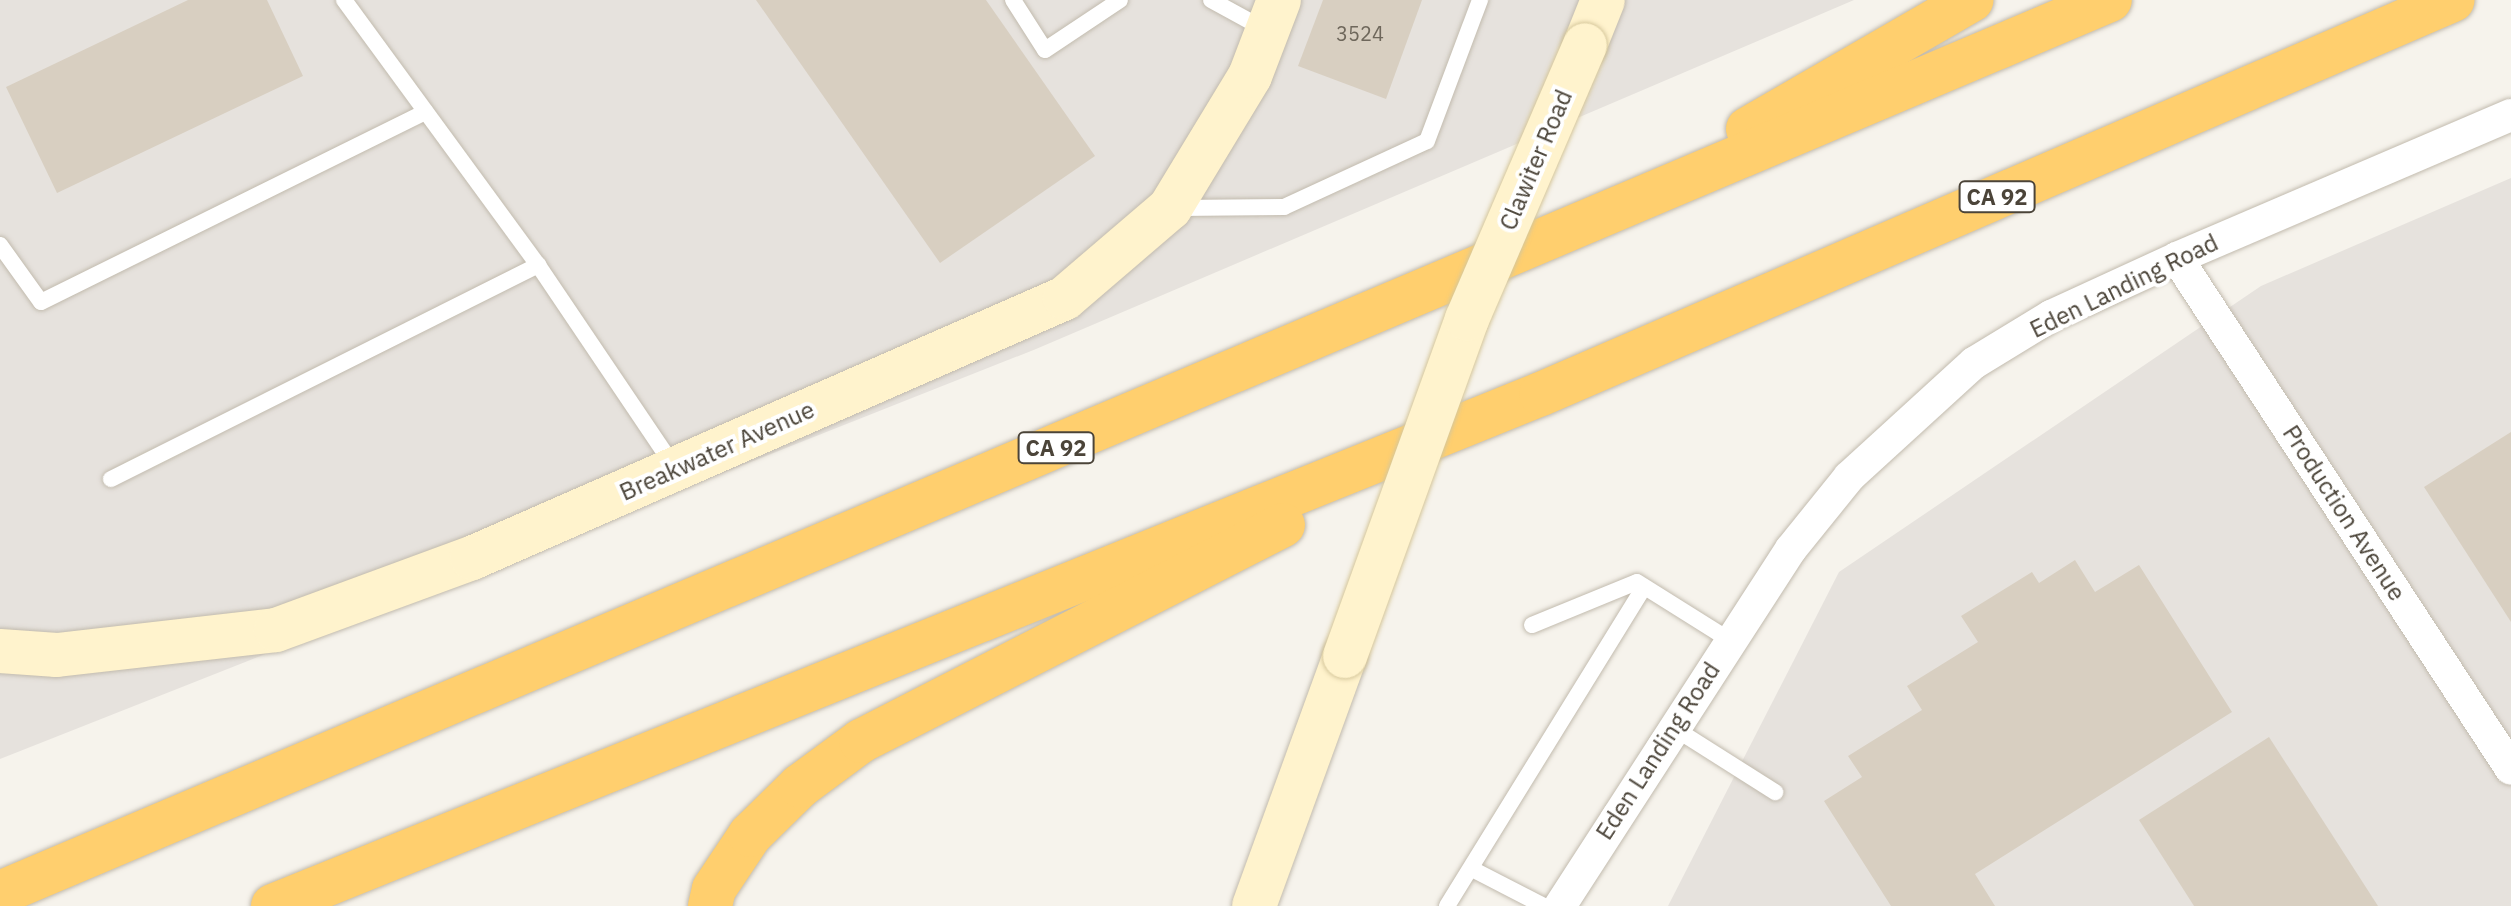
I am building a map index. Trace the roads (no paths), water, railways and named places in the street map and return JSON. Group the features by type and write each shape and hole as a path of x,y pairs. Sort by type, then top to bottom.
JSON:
{"highway":[{"path":"1578,228 1971,0"},
{"name":"CA 92","path":"0,893 1578,228 2110,0"},
{"name":"CA 92","path":"273,906 1541,394 2453,0"},
{"path":"710,906 714,889 750,835 800,786 861,741 1541,394"}],"street":[{"name":"Clawiter Road","path":"1254,906 1467,319 1603,0"},
{"name":"Breakwater Avenue","path":"0,651 57,655 276,630 472,558 1065,298 1170,208 1250,76 1273,15"},
{"name":"Eden Landing Road","path":"1560,906 1791,549 1849,477 1963,373 2051,316 2177,258 2511,115"},
{"name":"Production Avenue","path":"2177,258 2511,769"}],"lane":[{"path":"344,0 538,265 676,469"},
{"path":"1013,0 1045,50 1120,0"},
{"path":"1211,0 1273,15"},
{"path":"1170,208 1284,207 1427,141 1480,0"},
{"path":"0,245 41,302 426,112"},
{"path":"111,479 538,265"},
{"path":"1532,625 1637,582 1731,641"},
{"path":"1447,906 1644,587"},
{"path":"1674,728 1775,792"},
{"path":"1472,869 1544,906"}]}
